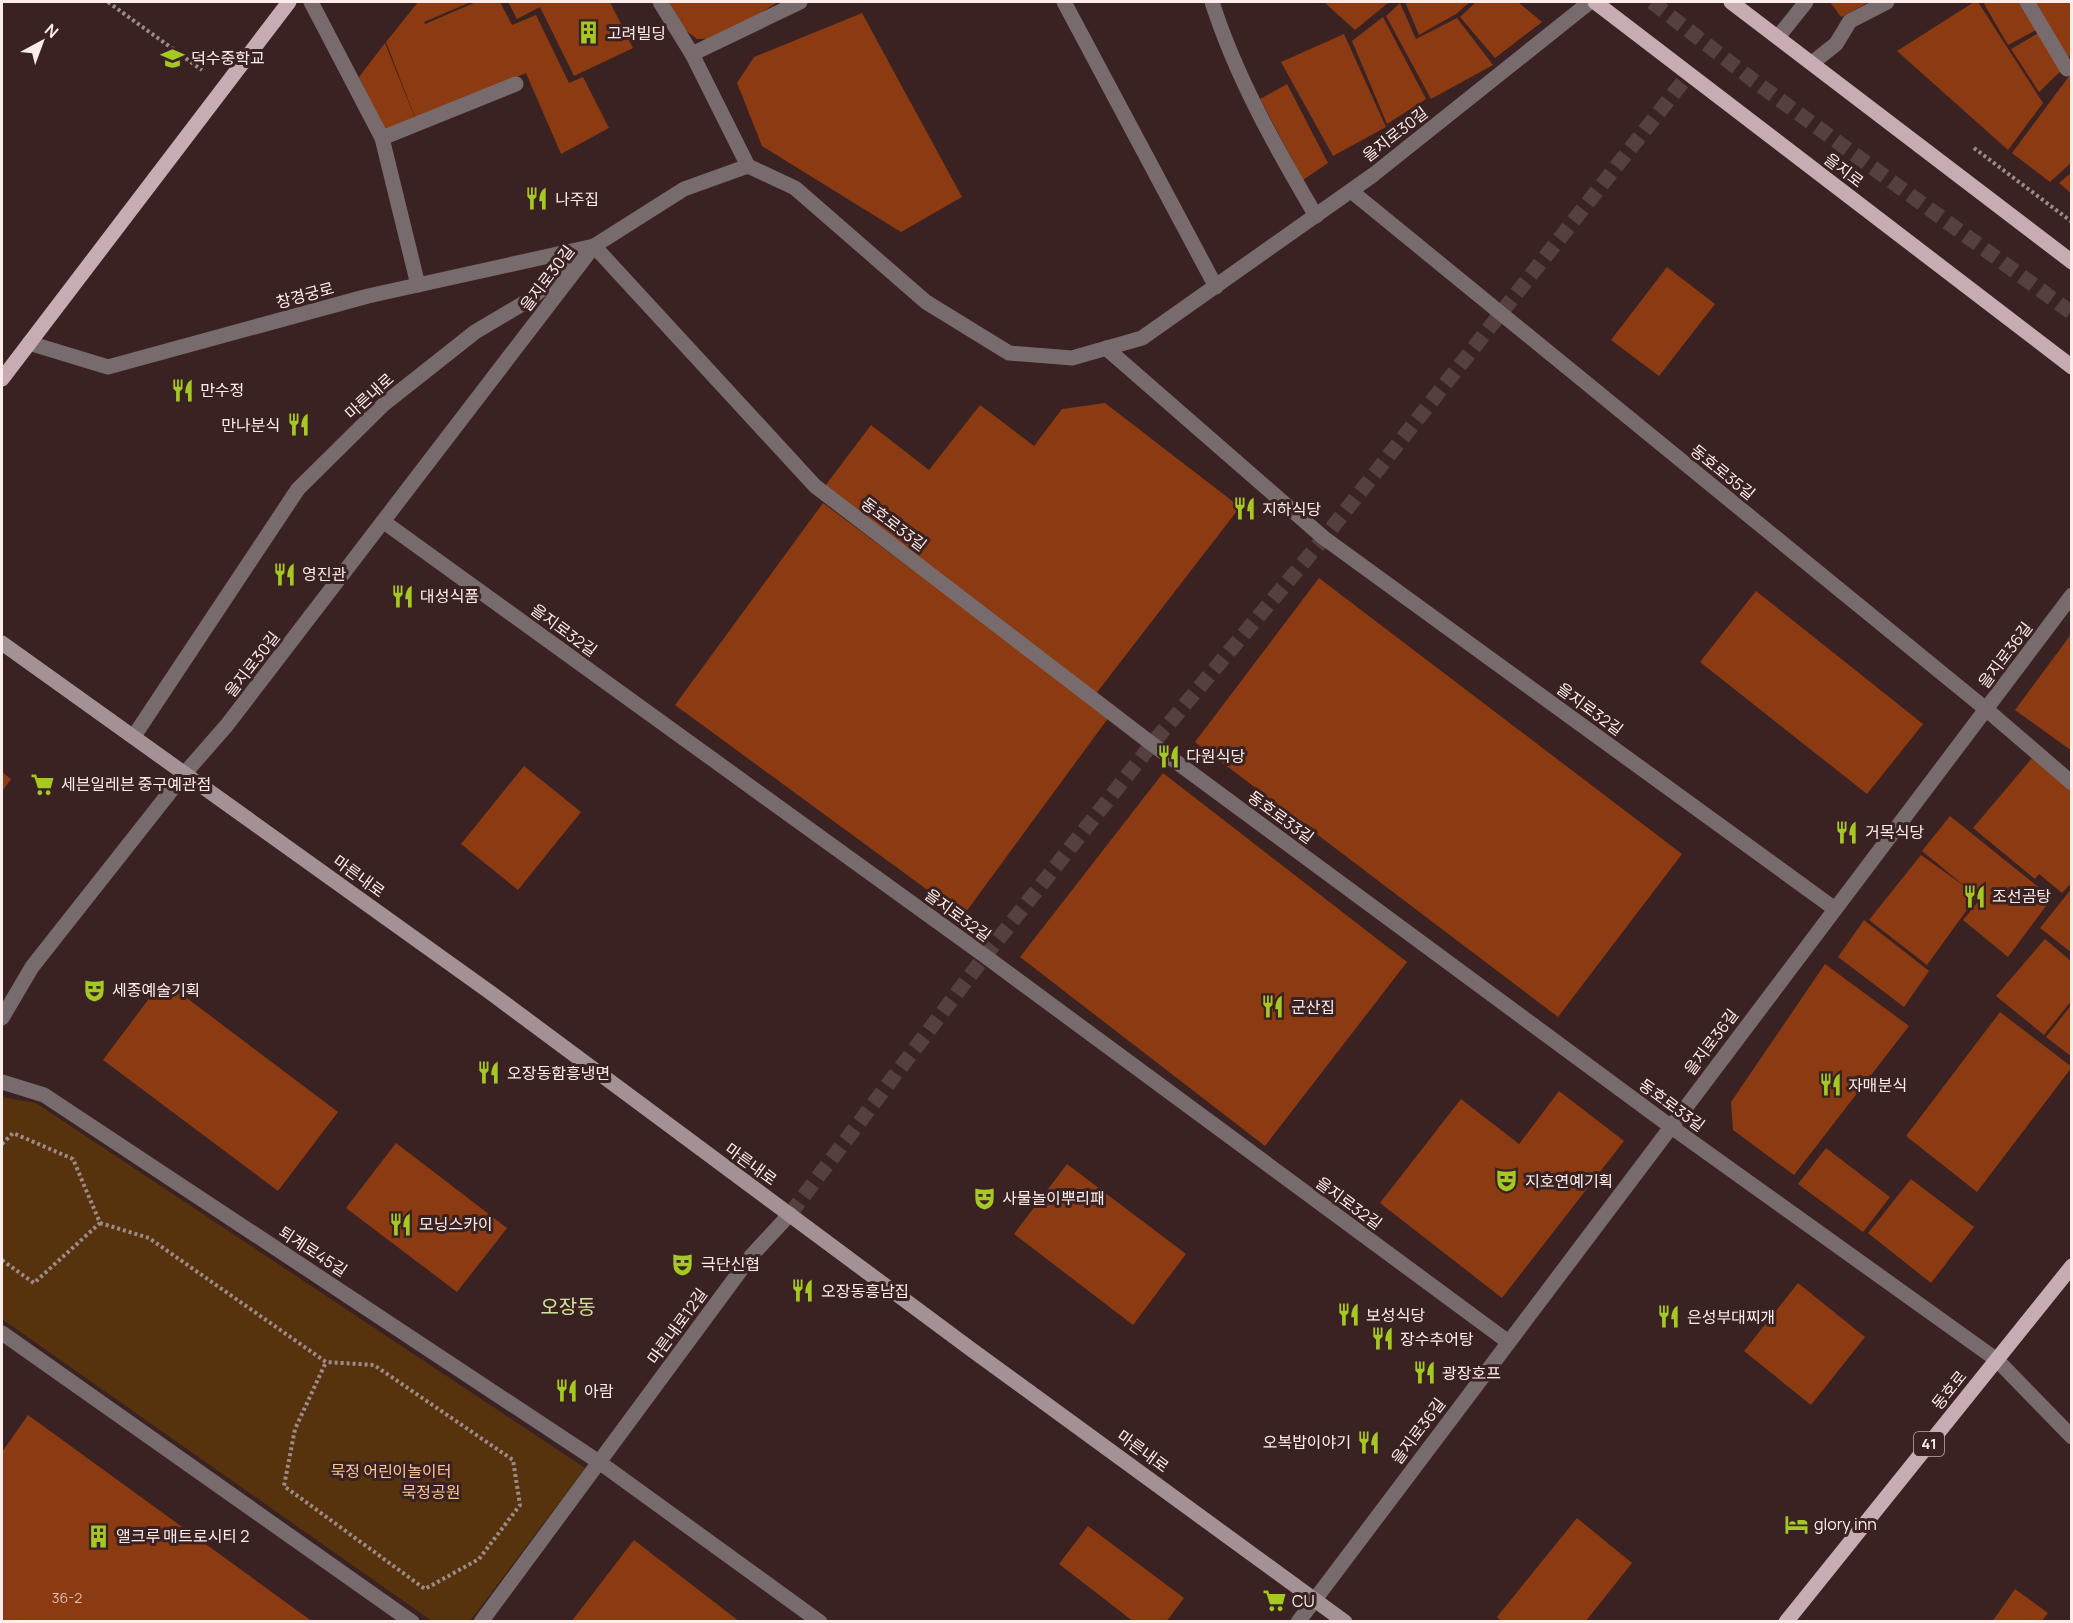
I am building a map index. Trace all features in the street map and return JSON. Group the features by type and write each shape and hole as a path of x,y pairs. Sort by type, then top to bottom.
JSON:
{"main road":[{"path":"2,379 289,2"},
{"name":"을지로","path":"1593,2 2072,367"},
{"path":"1731,2 2072,262"},
{"name":"마른내로","path":"2,643 501,1000 1345,1622"},
{"name":"동호로","path":"1786,1622 2072,1266"}],"street":[{"path":"311,2 382,138 418,285"},
{"path":"660,2 692,54 748,166"},
{"path":"692,54 800,2"},
{"path":"1064,2 1216,286"},
{"path":"1212,2 1223,38 1281,157 1316,216"},
{"name":"을지로30길","path":"185,773 227,725 594,246 684,189 748,166 795,189 926,302 1009,352 1072,358 1142,338 1351,191 1593,2"},
{"path":"1778,37 1806,2"},
{"path":"1812,63 1836,44 1850,21 1887,2"},
{"path":"2027,2 2067,69"},
{"path":"382,138 516,84"},
{"name":"동호로35길","path":"1351,191 1987,710 2072,783"},
{"name":"창경궁로","path":"29,343 108,367 368,296 594,246"},
{"name":"마른내로","path":"134,736 298,489 384,404 475,332 529,300 594,246"},
{"name":"동호로33길","path":"594,246 815,486 1161,751 1670,1126 1996,1360 2072,1437"},
{"name":"을지로32길","path":"1106,348 1324,538 1836,909"},
{"name":"을지로32길","path":"384,522 985,956 1507,1341"},
{"name":"을지로36길","path":"1298,1622 1507,1341 2072,595"},
{"path":"2,1018 7,999 185,773"},
{"name":"퇴계로45길","path":"2,1082 44,1095 599,1462"},
{"name":"마른내로12길","path":"481,1622 752,1255 790,1215"},
{"path":"2,1333 412,1622"},
{"path":"599,1462 820,1622"}],"path":[{"path":"108,2 224,87"},
{"path":"2,1144 13,1133 73,1160 100,1223 149,1238 326,1362 374,1365 513,1460 520,1505 479,1559 425,1589 284,1486 295,1430 326,1362"},
{"path":"2,1260 34,1283 100,1223"}],"green space":[{"name":"묵정공원","path":"2,1097 36,1103 585,1468 470,1621 432,1621 2,1319"}],"building":[{"path":"418,2 471,2 424,22 425,24 476,2 500,2 512,25 536,15 569,83 583,77 609,128 561,154 526,73 416,120 386,42"},
{"name":"고려빌딩","path":"508,2 610,2 633,48 574,76 540,7 517,19"},
{"path":"667,2 778,2 727,34 708,39 697,39 685,30"},
{"path":"1324,2 1389,2 1355,30"},
{"path":"1405,2 1470,2 1456,14 1419,35"},
{"path":"1476,2 1518,2 1542,22 1495,58 1460,17"},
{"path":"1830,2 1869,2 1841,17"},
{"path":"1974,2 1978,2 2043,103 2008,150 1897,51"},
{"path":"1983,2 2025,2 2040,28 2008,45"},
{"path":"2030,2 2072,2 2072,55 2065,59"},
{"path":"1400,3 1416,39 1457,18 1493,65 1431,99 1386,16"},
{"path":"862,13 962,197 901,232 762,146 737,83 754,57"},
{"path":"1383,17 1426,99 1387,124 1352,41"},
{"path":"2040,32 2063,69 2039,92 2011,49"},
{"path":"1344,34 1386,127 1333,156 1281,62"},
{"path":"385,43 415,118 384,132 359,77"},
{"path":"2070,75 2072,162 2050,182 2012,153"},
{"path":"1287,84 1328,163 1303,180 1260,99"},
{"path":"2072,172 2072,194 2059,183"},
{"path":"1667,267 1715,304 1659,376 1611,340"},
{"path":"1105,403 1240,507 1095,695 825,486 871,425 929,470 980,405 1034,446 1062,409"},
{"path":"823,503 1109,717 963,916 675,705"},
{"path":"1319,578 1682,854 1558,1017 1195,742"},
{"path":"1756,591 1923,724 1867,794 1700,662"},
{"path":"2072,633 2072,751 2015,710"},
{"path":"2033,757 2072,789 2072,882 2062,893 2039,874 2035,879 1973,828"},
{"path":"524,766 581,812 518,890 461,844"},
{"path":"2,772 11,779 2,792"},
{"path":"1163,773 1407,962 1265,1146 1020,957"},
{"path":"1950,816 2052,898 2008,957 1963,920 1981,898 1977,896 1927,965 1869,920 1921,855 1967,888 1922,851"},
{"path":"2072,888 2072,953 2040,928"},
{"path":"1864,920 1929,971 1904,1007 1838,957"},
{"path":"2045,939 2072,962 2072,1000 2044,1035 1996,996"},
{"path":"1825,964 1909,1026 1794,1175 1733,1130 1731,1102"},
{"path":"163,980 338,1112 278,1191 103,1060"},
{"path":"2072,1004 2072,1057 2046,1037"},
{"path":"2000,1012 2072,1067 1977,1192 1906,1136"},
{"path":"1559,1091 1624,1141 1502,1298 1380,1203 1461,1099 1519,1144"},
{"path":"396,1143 507,1228 457,1292 346,1208"},
{"path":"1826,1148 1890,1197 1863,1232 1798,1184"},
{"path":"1067,1164 1186,1254 1133,1325 1014,1234"},
{"path":"1911,1179 1974,1227 1931,1283 1868,1233"},
{"path":"1798,1283 1865,1337 1811,1405 1744,1351"},
{"name":"앨크루 매트로시티 2","path":"28,1415 313,1622 4,1622 2,1619 2,1452"},
{"path":"1577,1518 1632,1563 1585,1622 1502,1622 1497,1617"},
{"path":"1088,1526 1184,1598 1166,1622 1134,1622 1059,1564"},
{"path":"634,1540 740,1622 571,1622"},
{"path":"2015,1589 2048,1613 2041,1622 1992,1622"}],"tunnel":[{"path":"1652,2 1754,81 2072,313"},
{"path":"790,1214 985,956 1152,744 1324,538 1689,74"}],"place":[{"name":"고려빌딩","path":"589,33"},
{"name":"덕수중학교","path":"173,58"},
{"name":"나주집","path":"537,199"},
{"name":"만수정","path":"182,390"},
{"name":"만나분식","path":"298,425"},
{"name":"지하식당","path":"1244,509"},
{"name":"영진관","path":"284,574"},
{"name":"대성식품","path":"402,596"},
{"name":"다원식당","path":"1168,756"},
{"name":"세븐일레븐 중구예관점","path":"43,784"},
{"name":"거목식당","path":"1847,832"},
{"name":"조선곰탕","path":"1974,896"},
{"name":"세종예술기획","path":"94,990"},
{"name":"군산집","path":"1273,1007"},
{"name":"오장동함흥냉면","path":"489,1073"},
{"name":"자매분식","path":"1830,1085"},
{"name":"지호연예기획","path":"1507,1181"},
{"name":"사물놀이뿌리패","path":"984,1198"},
{"name":"모닝스카이","path":"401,1224"},
{"name":"극단신협","path":"683,1264"},
{"name":"오장동흥남집","path":"803,1291"},
{"name":"보성식당","path":"1348,1315"},
{"name":"은성부대찌개","path":"1669,1317"},
{"name":"장수추어탕","path":"1382,1339"},
{"name":"광장호프","path":"1424,1373"},
{"name":"아람","path":"566,1391"},
{"name":"오복밥이야기","path":"1369,1442"},
{"name":"glory inn","path":"1796,1524"},
{"name":"앨크루 매트로시티 2","path":"98,1536"},
{"name":"CU","path":"1274,1601"}],"district":[{"name":"오장동","path":"568,1307"}],"park label":[{"name":"묵정 어린이놀이터","path":"391,1471"}]}
